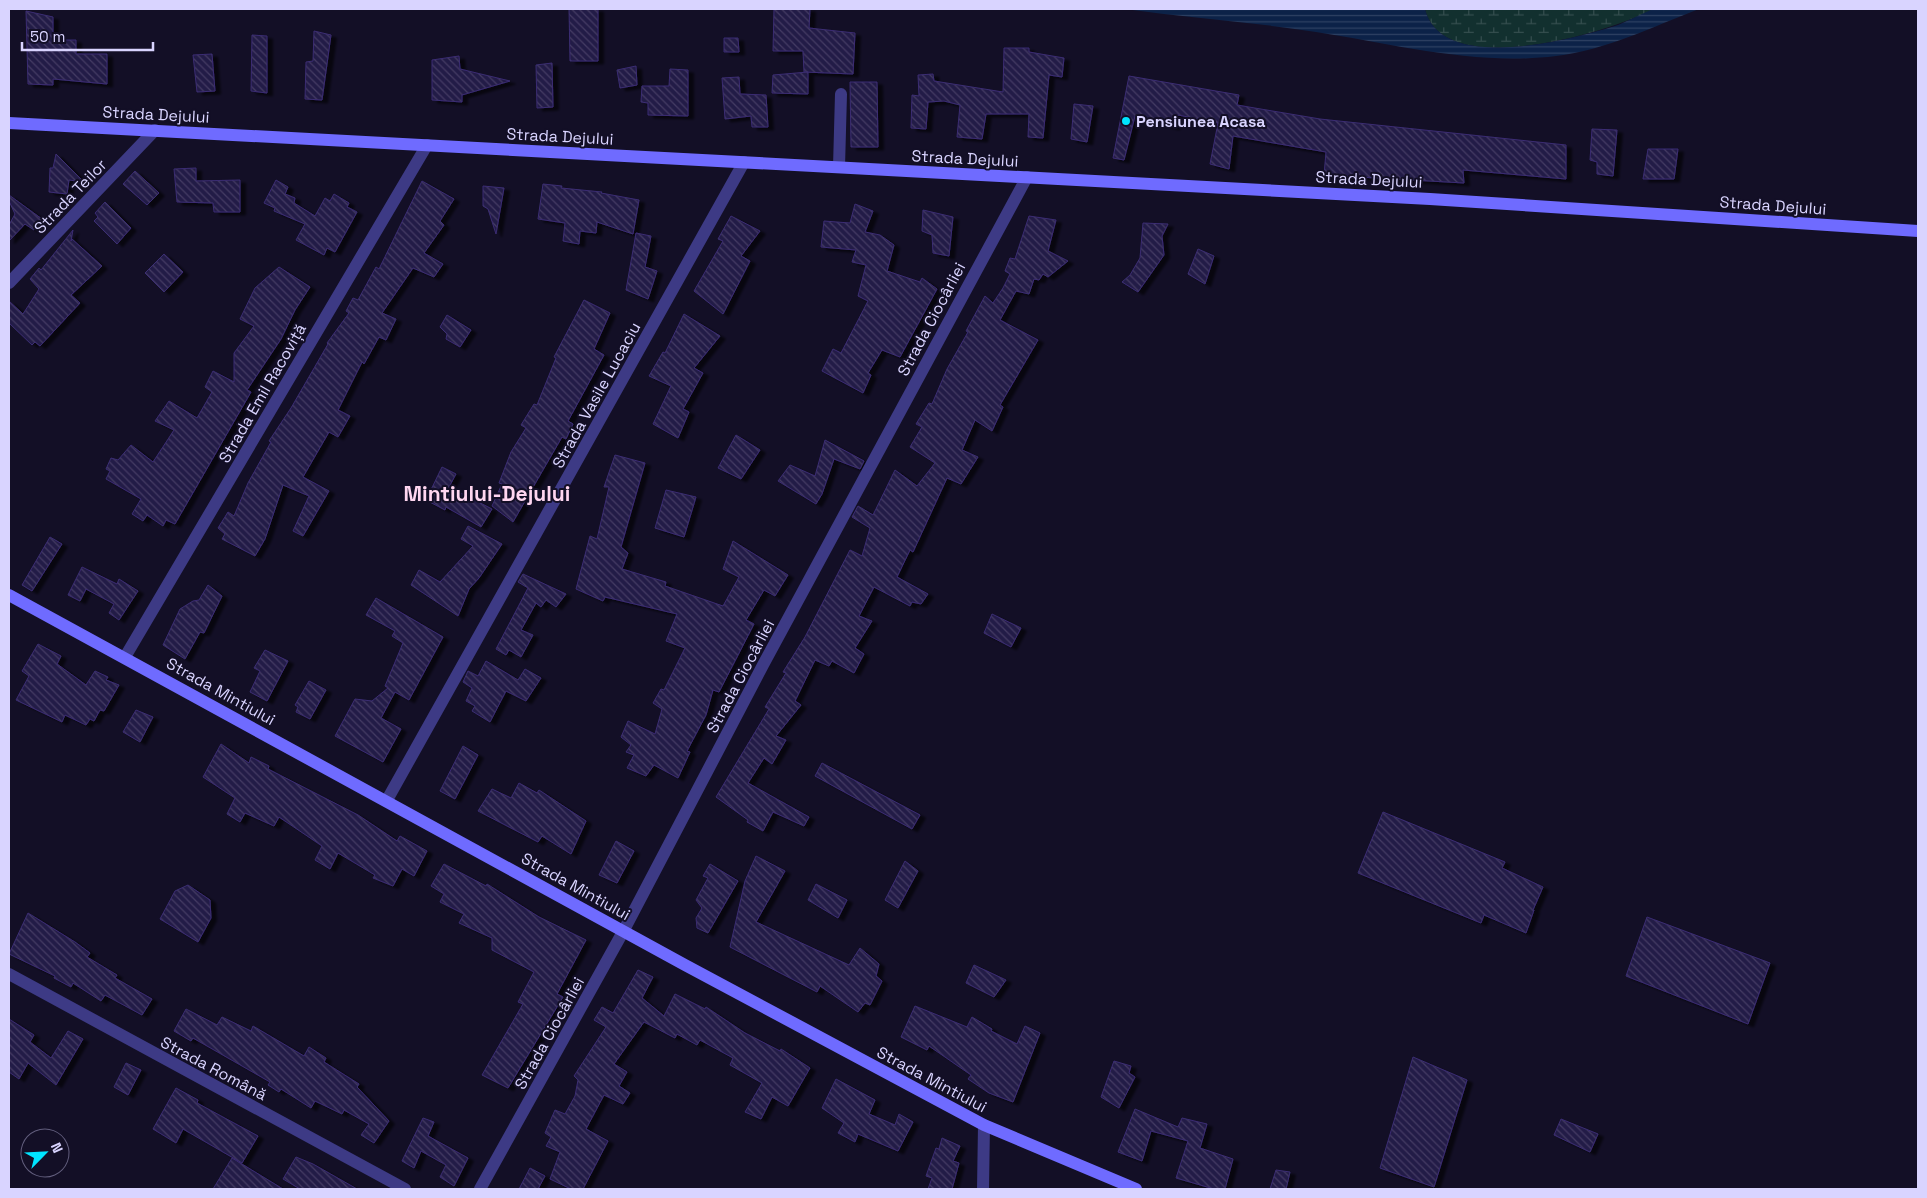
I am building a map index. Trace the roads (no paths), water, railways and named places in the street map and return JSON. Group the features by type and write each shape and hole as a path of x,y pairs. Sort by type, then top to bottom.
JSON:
{"main road":[{"name":"Strada Dejului","path":"9,123 1430,199 1918,231"},
{"name":"Strada Mintiului","path":"9,595 387,800 685,965 984,1125 1136,1189"}],"street":[{"path":"839,167 841,94"},
{"name":"Strada Teilor","path":"9,283 155,130"},
{"name":"Strada Emil Racoviță","path":"125,657 427,145"},
{"name":"Strada Vasile Lucaciu","path":"387,800 744,162"},
{"name":"Strada Ciocârliei","path":"480,1189 624,930 966,287 1027,177"},
{"name":"Strada Română","path":"9,974 405,1189"},
{"path":"983,1189 984,1125"}],"water":[{"path":"1670,7 1699,9 1593,49 1556,56 1496,58 1465,56 1292,29 1125,9 1425,9 1436,29 1456,41 1482,47 1511,47 1572,38 1618,25 1653,9"}],"place":[{"name":"Pensiunea Acasa","path":"1126,121"}],"district":[{"name":"Mintiului-Dejului","path":"487,494"}]}
